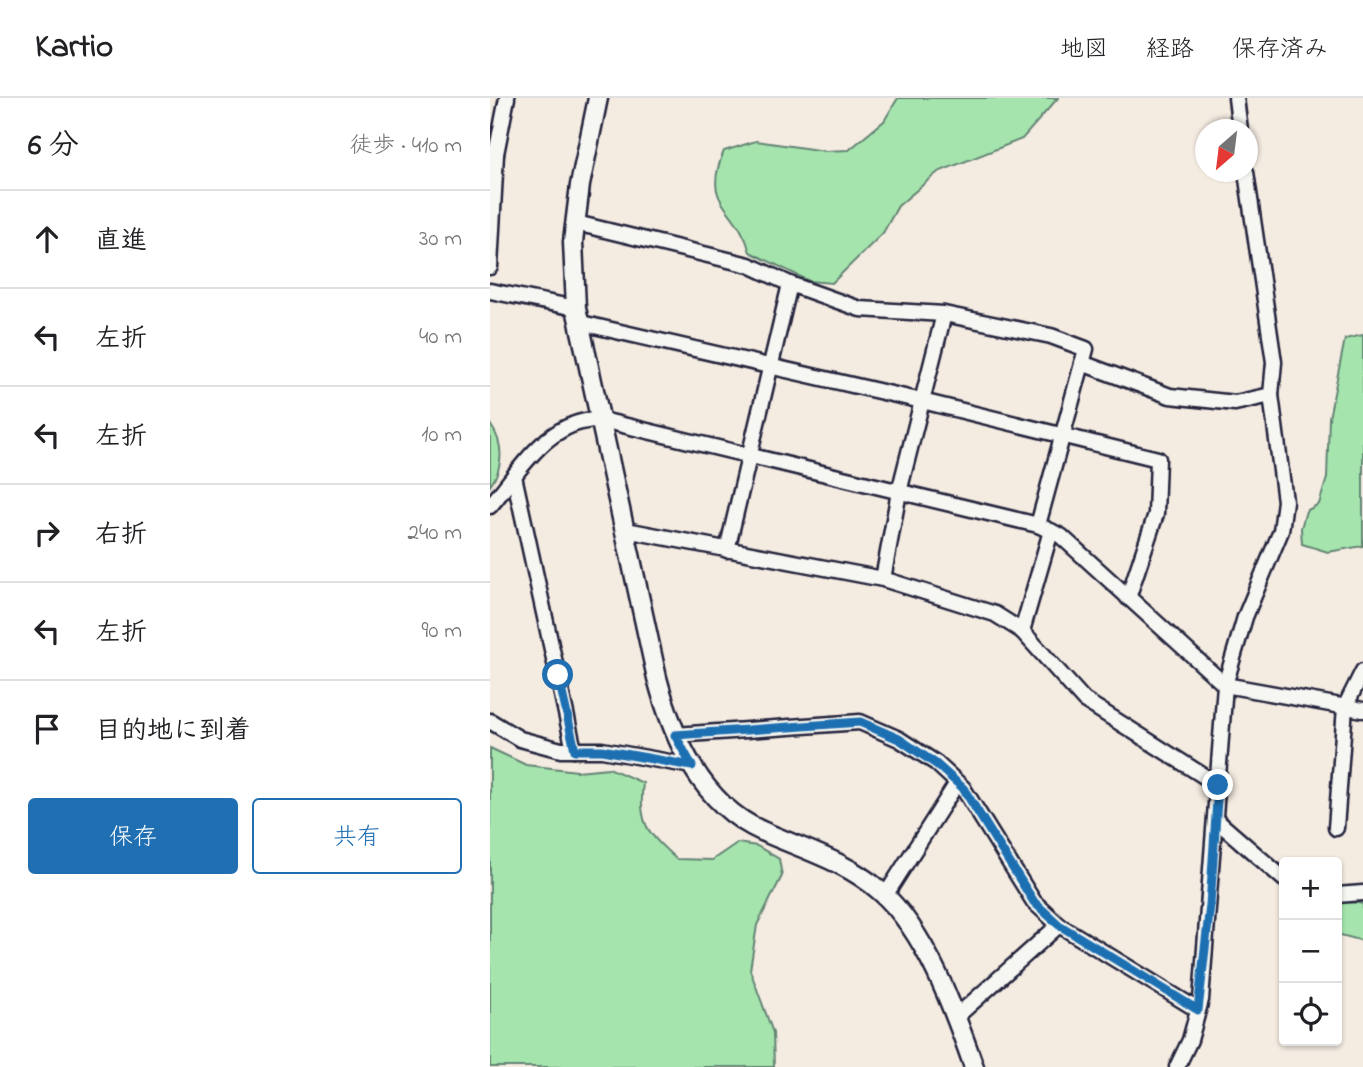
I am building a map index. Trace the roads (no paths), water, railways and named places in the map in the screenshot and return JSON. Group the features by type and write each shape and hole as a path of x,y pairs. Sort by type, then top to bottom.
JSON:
{"street":[{"path":"490,267 493,154 507,98"},
{"path":"598,98 573,242 579,316 657,678 675,735 692,766 709,788 745,820 857,873 885,896 907,922 956,1017 974,1067"},
{"path":"1236,98 1239,119"},
{"path":"1177,1067 1190,1040 1198,1010 1216,820 1225,685 1245,617 1280,531 1286,501 1271,395 1274,362 1247,182"},
{"path":"576,223 749,265 790,284 860,309 944,314 1051,336 1086,349 1062,435 1022,631"},
{"path":"727,550 768,365 790,284"},
{"path":"490,291 768,365 1158,459 1156,514 1128,598"},
{"path":"883,579 899,492 944,314"},
{"path":"1082,363 1170,396 1235,403 1271,395"},
{"path":"490,506 535,448 586,419 602,420 1044,528 1061,536 1225,685 1363,710"},
{"path":"514,476 575,750"},
{"path":"626,530 883,579 995,614 1022,631 1084,700 1218,785"},
{"path":"1336,828 1345,707 1363,671"},
{"path":"490,721 520,740 575,750 602,750 692,766"},
{"path":"675,735 860,722 899,739 936,764 957,783 992,833 1034,902 1059,925 1198,1010"},
{"path":"885,896 957,783"},
{"path":"1216,820 1279,875"},
{"path":"1342,895 1363,893"},
{"path":"956,1017 1059,925"}]}
